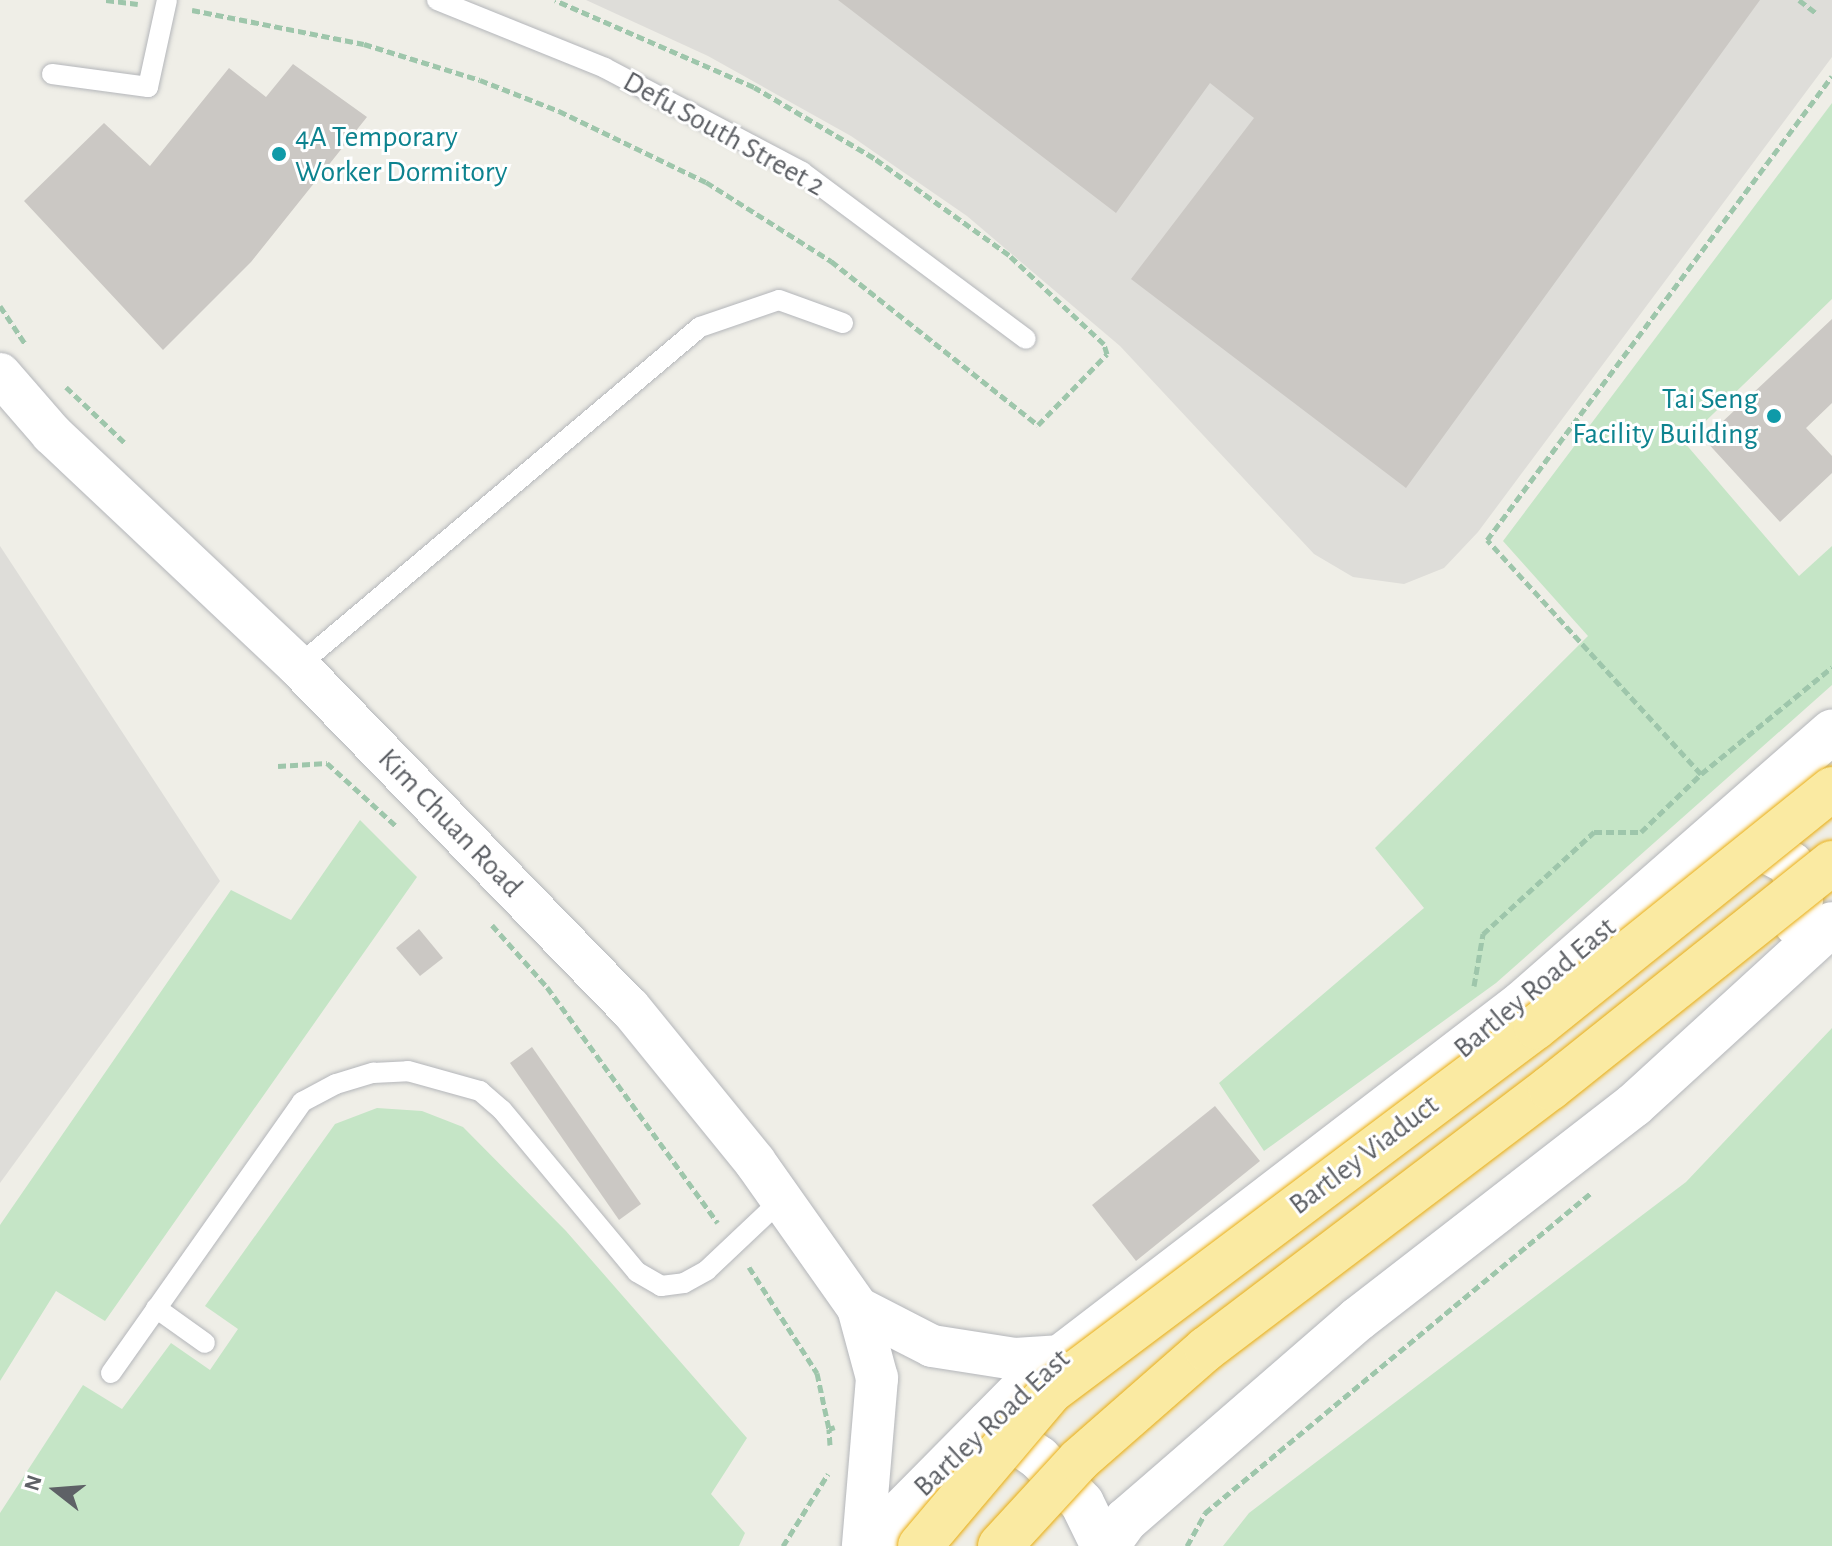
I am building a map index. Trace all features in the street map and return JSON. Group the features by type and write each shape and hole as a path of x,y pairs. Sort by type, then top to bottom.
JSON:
{"highway":[{"name":"Bartley Viaduct","path":"920,1546 1050,1392 1536,1027 1832,789"},
{"name":"Bartley Viaduct","path":"1000,1546 1079,1460 1194,1359 1563,1079 1832,863"}],"main road":[{"name":"Bartley Road East","path":"865,1546 989,1423 1062,1356 1522,1003 1832,732"},
{"path":"1701,847 1746,840 1791,864 1801,899 1787,965"},
{"path":"989,1423 1039,1458 1082,1503 1105,1546 1126,1520 1358,1319 1634,1105 1832,924"}],"street":[{"name":"Kim Chuan Road","path":"17,365 52,434 298,666 630,1008 781,1200 858,1308"},
{"path":"858,1308 932,1346 1015,1359 1062,1356"},
{"path":"858,1308 877,1378 865,1546"}],"lane":[{"name":"Defu South Street 2","path":"437,0 605,68 802,172 1026,339"},
{"path":"52,74 148,87 166,4"},
{"path":"298,666 700,327 779,300 843,323"},
{"path":"111,1373 302,1102 336,1084 373,1073 408,1071 480,1091 502,1110 637,1272 661,1286 684,1283 707,1270 781,1200"},
{"path":"156,1308 205,1343"}],"path":[{"path":"106,0 166,4 364,44 559,111 706,182 831,261 1038,425 1107,354 1104,344 1009,255 874,158 754,87 555,0"},
{"path":"1799,0 1816,13"},
{"path":"1701,774 1487,540 1832,76"},
{"path":"0,306 17,365"},
{"path":"54,375 126,444"},
{"path":"1465,994 1477,984 1483,934 1594,832 1641,832 1701,774 1832,667"},
{"path":"278,766 327,763 406,836"},
{"path":"488,922 547,987 734,1244 817,1373 829,1429"},
{"path":"1187,1546 1205,1513 1604,1182"}],"shaded area":[{"path":"586,0 1832,0 1832,57 1478,532 1444,568 1404,584 1353,577 1314,554 1120,346 967,216 851,136 708,56"},
{"path":"0,546 220,881 0,1183"}],"green space":[{"path":"1832,103 1832,299 1684,442 1799,576 1832,546 1832,685 1496,983 1264,1151 1219,1083 1424,908 1375,848 1588,636 1503,541"},
{"path":"360,820 417,877 105,1321 56,1291 0,1381 0,1225 231,890 291,920"},
{"path":"1832,1028 1832,1546 1223,1546 1249,1513 1686,1182"},
{"path":"377,1108 422,1111 463,1127 566,1231 747,1438 711,1494 745,1533 739,1546 0,1546 0,1513 83,1385 122,1409 171,1343 210,1370 238,1329 205,1306 335,1124"}],"building":[{"path":"838,0 1760,0 1406,488 1131,279 1254,118 1210,83 1116,213"},
{"path":"293,64 367,117 251,262 163,350 24,201 104,123 150,166 229,68 266,97"},
{"name":"Tai Seng Facility Building","path":"1832,319 1832,403 1806,428 1832,456 1832,473 1780,522 1704,439"},
{"path":"419,929 443,958 420,976 396,948"},
{"path":"532,1047 641,1204 619,1220 510,1063"},
{"path":"1215,1106 1260,1161 1136,1261 1092,1205"}],"place":[{"name":"4A Temporary Worker Dormitory","path":"279,154"},
{"name":"Tai Seng Facility Building","path":"1774,416"}]}
